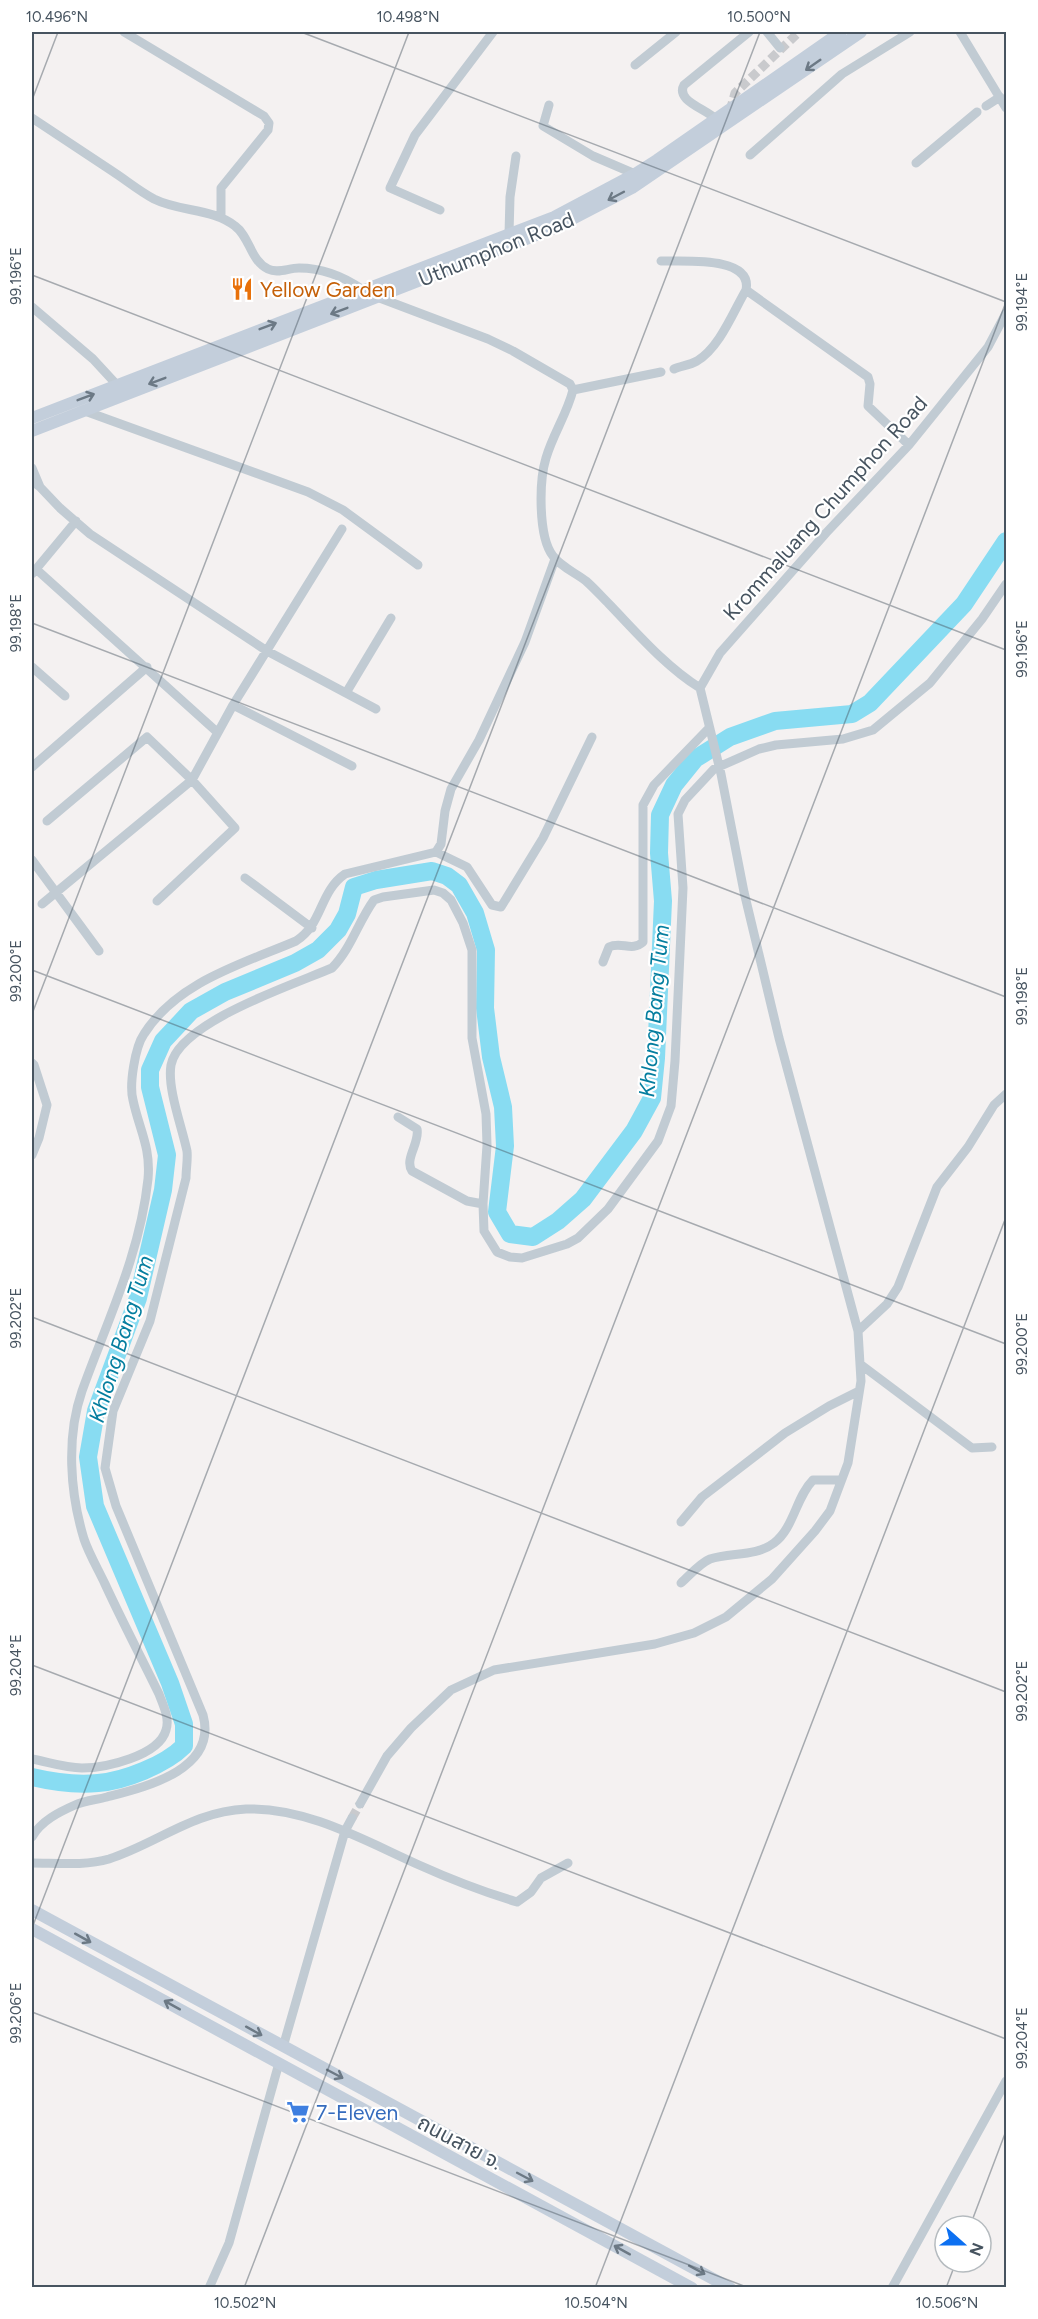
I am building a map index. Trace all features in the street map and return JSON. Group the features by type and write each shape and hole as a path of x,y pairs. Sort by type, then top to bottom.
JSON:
{"street":[{"path":"124,32 264,116 269,123 268,130 221,188 221,217"},
{"path":"440,210 390,188 415,135 494,32"},
{"path":"635,65 676,32"},
{"path":"717,120 711,113 686,100 681,90 684,85 749,32"},
{"path":"767,32 780,48"},
{"name":"Uthumphon Road","path":"32,418 554,217 635,174 717,120 841,32"},
{"name":"Uthumphon Road","path":"32,431 557,227 632,188 861,32"},
{"path":"750,155 842,74 910,32"},
{"path":"960,32 1006,108"},
{"path":"986,106 1000,97"},
{"path":"549,105 543,126 593,156 635,174"},
{"path":"916,163 977,112"},
{"path":"32,118 153,198 185,210 221,217 242,232 255,256 265,268 278,272 299,268 325,271 347,279 376,297 505,347 565,379 573,390"},
{"path":"509,234 510,197 516,156"},
{"path":"661,261 722,263 733,267 743,275 746,283 746,290 707,353 697,361 674,369"},
{"path":"746,290 868,377 870,384 868,406 909,445"},
{"path":"32,307 93,359 117,385"},
{"name":"Krommaluang Chumphon Road","path":"700,688 726,646 826,533 909,445 988,347 1006,314"},
{"path":"573,390 661,372"},
{"path":"360,1804 387,1756 411,1728 451,1690 494,1670 655,1644 694,1633 726,1617 771,1579 830,1511 848,1462 859,1391 858,1332 779,1038 744,892 719,765 700,688 662,657 587,582 555,559 544,538 543,472 546,458 573,390"},
{"path":"82,410 308,492 343,510 418,565"},
{"path":"32,468 40,487"},
{"path":"32,481 90,534 267,651 376,709"},
{"path":"76,521 34,572 147,667 217,732"},
{"path":"42,904 192,780 233,705 342,529"},
{"path":"436,852 441,844 445,811 451,789 479,740 525,642 555,559"},
{"path":"32,1837 43,1822 75,1805 156,1784 172,1775 182,1769 197,1754 206,1733 203,1715 116,1506 105,1468 113,1411 150,1321 186,1178 187,1154 173,1090 171,1065 176,1055 195,1033 213,1020 332,968 340,960 374,900 425,890 443,893 451,900 463,923 472,950 472,1038 487,1131 483,1204 484,1231 497,1252 522,1258 547,1251 578,1238 608,1209 658,1141 671,1106 683,888 678,814 692,790 719,765 768,747 843,739 873,730 930,683 982,619 1006,584"},
{"path":"346,693 391,618"},
{"path":"32,667 65,696"},
{"path":"32,767 147,667"},
{"path":"233,705 352,766"},
{"path":"603,962 609,947 614,945 633,948 643,942 643,805 654,785 710,731"},
{"path":"47,821 147,737 192,780 235,828 157,902"},
{"path":"32,1759 80,1768 100,1767 135,1757 157,1744 166,1730 166,1715 159,1694 84,1540 74,1498 72,1460 76,1414 119,1300 136,1246 146,1194 148,1177 146,1141 132,1098 134,1067 141,1037 154,1019 174,1000 212,976 296,941 307,934 336,880 345,874 436,852 467,867 492,905 501,907 543,837 592,737"},
{"path":"32,860 99,951"},
{"path":"245,878 312,928"},
{"path":"32,1063 47,1105 39,1138 32,1155"},
{"path":"858,1332 887,1304 898,1287 937,1187 968,1147 994,1105 1006,1094"},
{"path":"398,1117 417,1129 418,1135 409,1163 412,1171 466,1201 483,1204"},
{"path":"860,1364 972,1448 992,1447"},
{"path":"681,1522 702,1497 785,1433 859,1391"},
{"path":"681,1582 707,1560 758,1551 774,1543 792,1518 807,1486 813,1480 841,1480"},
{"path":"32,1863 94,1862 109,1859 194,1819 245,1809 297,1815 345,1832 422,1867 517,1902 531,1892 541,1878 568,1863"},
{"path":"210,2288 230,2243 345,1832 352,1818"},
{"name":"ถนนสาย จ.","path":"32,1910 730,2288"},
{"name":"ถนนสาย จ.","path":"32,1929 692,2288"},
{"path":"892,2288 1006,2081"}],"waterway":[{"name":"Khlong Bang Tum","path":"32,1777 56,1782 90,1784 108,1782 155,1766 184,1746 184,1724 170,1683 95,1506 88,1457 96,1411 138,1298 163,1190 167,1155 150,1087 150,1070 163,1041 191,1011 225,992 295,963 318,950 338,930 347,914 354,887 376,880 432,871 447,876 459,885 475,913 486,950 485,1008 491,1057 503,1107 505,1146 497,1212 510,1234 533,1237 558,1221 583,1199 634,1131 652,1098 663,901 659,853 660,815 674,785 695,759 730,737 775,721 852,714 870,703 964,604 1006,541"}],"tunnel":[{"path":"730,111 735,93 799,32"},
{"path":"352,1818 360,1804"}],"place":[{"name":"Yellow Garden","path":"242,289"},
{"name":"7-Eleven","path":"298,2112"}]}
